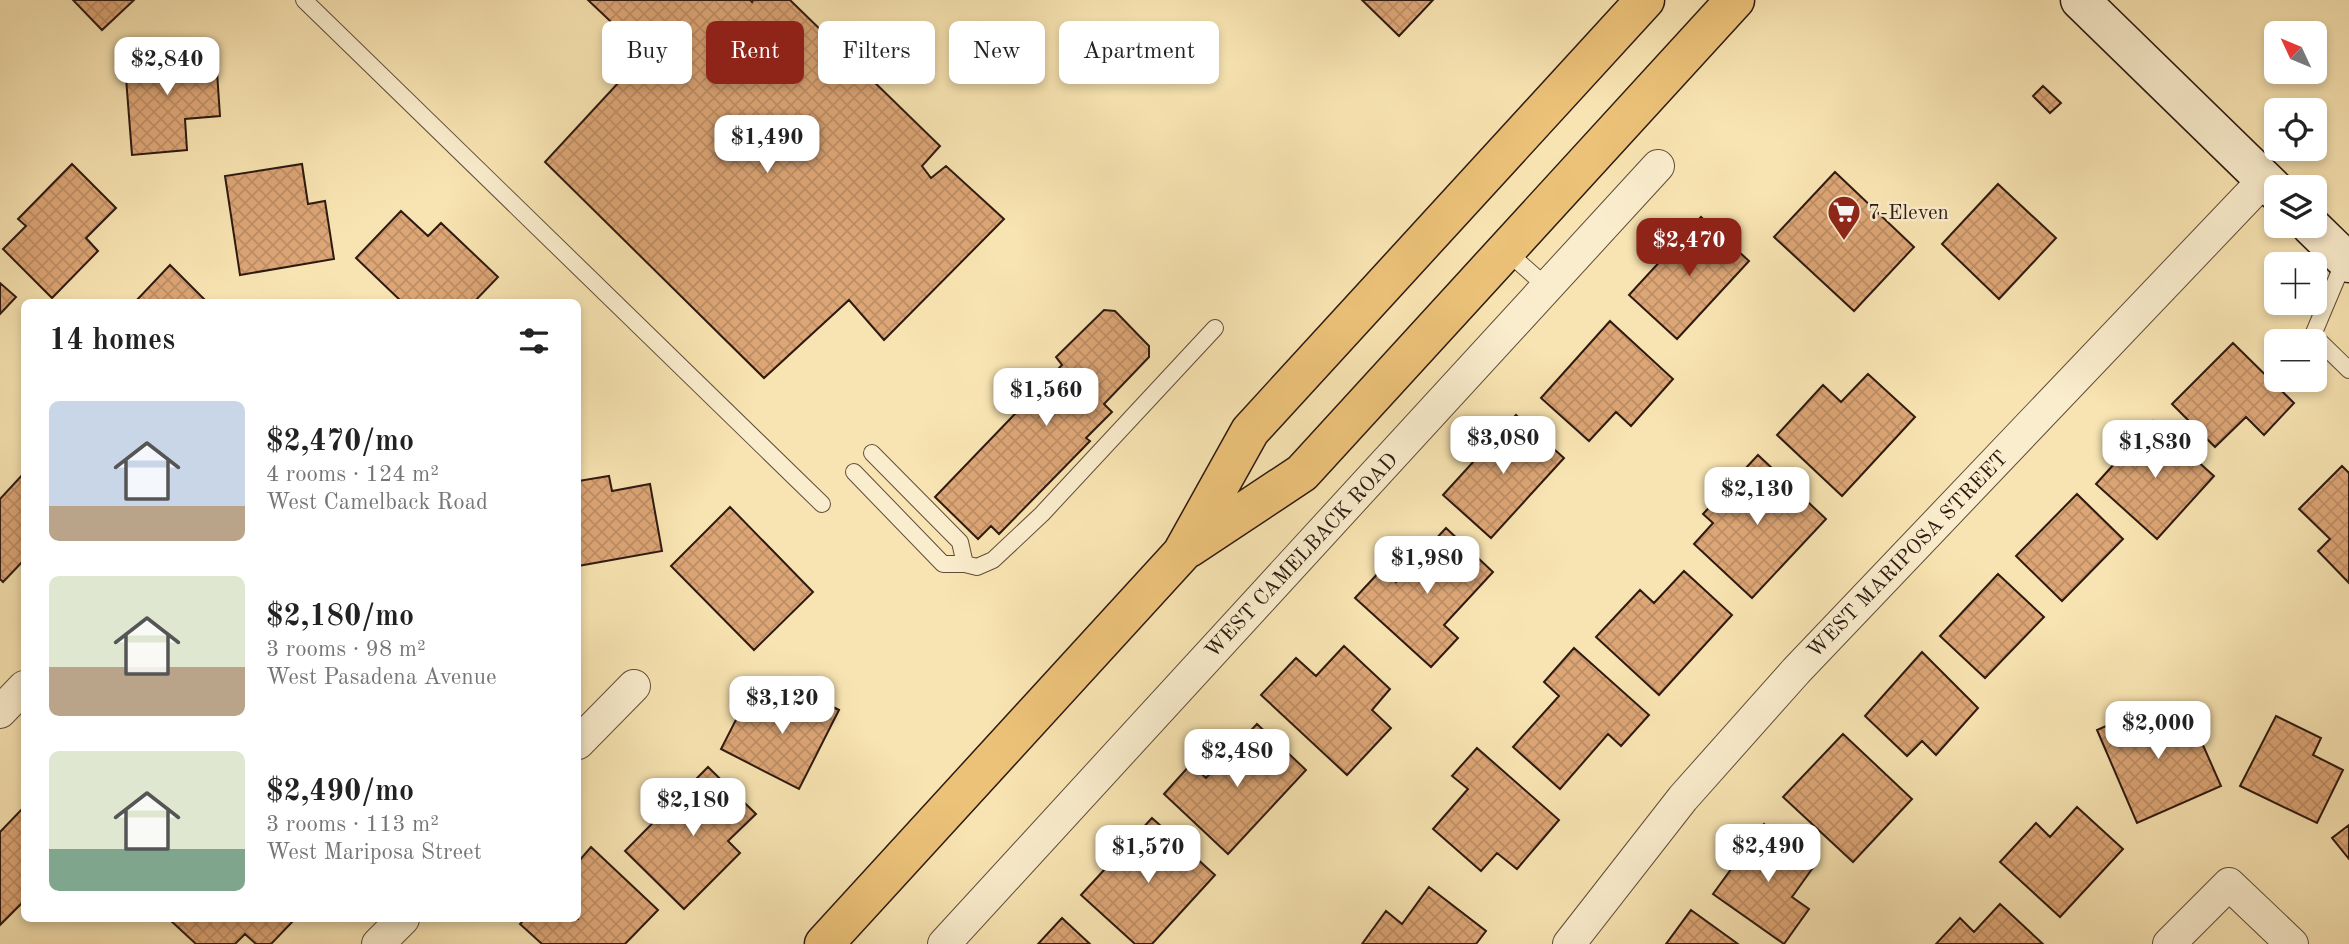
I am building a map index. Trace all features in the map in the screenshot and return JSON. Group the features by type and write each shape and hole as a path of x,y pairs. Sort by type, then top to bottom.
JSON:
{"main road":[{"path":"824,944 1182,553 1250,431 1645,0"},
{"path":"1182,553 1302,473 1735,0"},
{"path":"2080,0 2264,179"},
{"path":"2323,238 2347,261"}],"street":[{"name":"WEST CAMELBACK ROAD","path":"944,944 1658,166"},
{"name":"WEST MARIPOSA STREET","path":"1569,944 1684,798 1796,671 2264,193"},
{"path":"581,740 634,686"},
{"path":"0,712 21,690"},
{"path":"2169,944 2229,884 2291,944"},
{"path":"378,944 400,922"}],"lane":[{"path":"304,0 822,504"},
{"path":"1505,250 1547,287"},
{"path":"2347,261 2313,335 2349,370"},
{"path":"854,472 943,564 977,567 993,560 1042,513 1215,328"},
{"path":"872,453 960,542 965,564"}],"building":[{"path":"73,0 134,0 102,30"},
{"path":"588,0 790,0 818,27 818,84 876,84 940,146 922,166 931,178 946,166 1004,219 884,340 849,300 764,378 545,162 617,84 692,84 692,21 610,21"},
{"path":"1362,0 1433,0 1399,36"},
{"path":"200,46 202,73 217,72 220,116 185,119 187,150 132,155 124,52"},
{"path":"2043,86 2061,103 2050,113 2033,96"},
{"path":"72,164 116,208 86,238 98,251 52,298 3,249 26,226 18,219"},
{"path":"302,164 308,204 325,201 334,259 240,275 225,176"},
{"name":"7-Eleven","path":"1835,172 1914,247 1854,311 1774,237"},
{"path":"1998,184 2056,238 1999,299 1942,244"},
{"path":"401,211 428,236 441,223 498,277 477,299 399,299 356,258"},
{"path":"1701,217 1749,261 1677,339 1629,295"},
{"path":"170,265 204,299 138,299"},
{"path":"0,283 16,297 0,314"},
{"path":"1104,310 1115,311 1149,346 1149,357 1104,404 1112,412 1086,438 1090,441 999,534 991,526 978,539 935,497 1062,365 1056,357"},
{"path":"1610,321 1673,379 1631,426 1616,412 1589,441 1541,398"},
{"path":"2233,343 2264,373 2264,392 2283,392 2294,403 2264,435 2246,417 2215,447 2172,404"},
{"path":"1868,374 1915,417 1842,496 1777,435 1823,385 1841,402"},
{"path":"1516,415 1564,458 1491,538 1443,495"},
{"path":"2153,421 2214,476 2157,539 2096,484"},
{"path":"1758,455 1826,519 1752,598 1694,544 1713,523 1703,514"},
{"path":"2342,466 2349,473 2349,583 2318,551 2330,539 2299,509"},
{"path":"21,476 21,563 3,582 0,579 0,499"},
{"path":"609,476 612,491 650,484 662,551 581,565 581,481"},
{"path":"2077,494 2123,539 2062,601 2016,556"},
{"path":"730,507 813,592 754,650 671,566"},
{"path":"1446,528 1493,572 1444,625 1458,638 1431,667 1355,598 1382,569 1396,582"},
{"path":"1684,571 1732,615 1659,695 1596,637 1640,590 1654,603"},
{"path":"1998,574 2044,617 1985,678 1940,636"},
{"path":"1344,646 1390,689 1372,710 1391,728 1347,775 1261,695 1296,658 1316,676"},
{"path":"1574,648 1649,715 1621,746 1608,734 1560,789 1513,747 1559,696 1544,682"},
{"path":"1922,652 1978,708 1936,755 1922,741 1907,756 1865,716"},
{"path":"789,684 839,710 799,789 721,749 745,702 772,716"},
{"path":"2158,703 2166,721 2188,711 2221,786 2137,823 2097,730"},
{"path":"2276,716 2321,738 2313,755 2343,770 2317,823 2240,786"},
{"path":"1257,724 1306,770 1228,854 1164,794 1191,764 1206,778"},
{"path":"1843,734 1912,799 1853,862 1783,797"},
{"path":"1477,748 1559,820 1517,869 1497,853 1481,871 1433,829 1468,789 1452,776"},
{"path":"708,767 756,814 728,841 740,853 684,909 625,851"},
{"path":"2077,807 2123,849 2060,917 2000,862 2036,823 2050,837"},
{"path":"21,810 21,904 0,925 0,832"},
{"path":"1152,818 1215,875 1152,944 1135,944 1081,895"},
{"path":"1764,824 1817,862 1792,897 1809,909 1784,944 1713,894"},
{"path":"2349,825 2349,859 2332,838"},
{"path":"591,847 658,910 625,944 542,944 520,924 581,922 581,859"},
{"path":"1429,887 1486,931 1476,944 1362,944 1386,911 1402,924"},
{"path":"2000,904 2043,944 1936,944 1960,918 1974,932"},
{"path":"1691,910 1738,944 1666,944"},
{"path":"1062,918 1090,944 1038,944"},
{"path":"172,922 292,922 271,944 256,944 245,934 235,944 196,944"}],"place":[{"name":"7-Eleven","path":"1844,242"}]}
